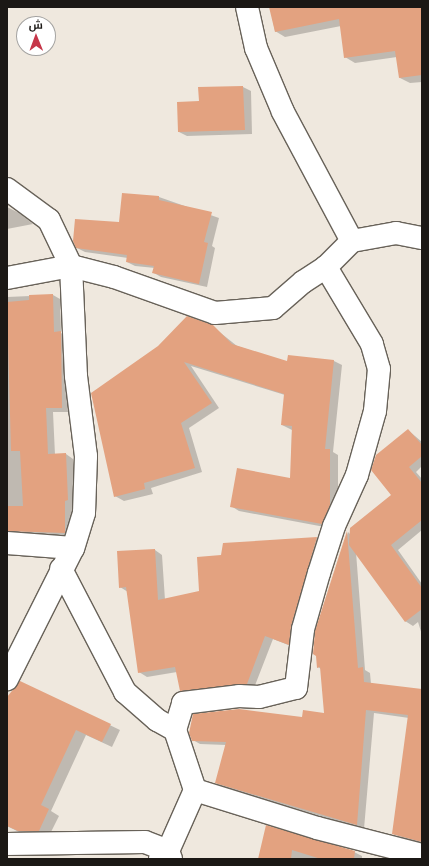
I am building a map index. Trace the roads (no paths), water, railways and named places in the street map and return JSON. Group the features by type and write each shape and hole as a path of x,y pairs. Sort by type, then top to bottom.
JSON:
{"street":[{"path":"247,7 256,48 283,112 352,241"},
{"path":"7,189 49,220 71,266 76,376 86,456 84,513 73,548 7,679"},
{"path":"7,278 71,266 114,277 215,313 273,308 326,267 352,241 396,233 422,238"},
{"path":"7,844 145,842 166,856 195,790 175,730 183,704 239,696 259,697 296,688 303,629 334,526 357,475 376,411 379,369 372,344 326,267"},
{"path":"7,544 73,548"},
{"path":"62,569 125,692 157,720 175,730"},
{"path":"195,790 318,828 422,855"}]}
